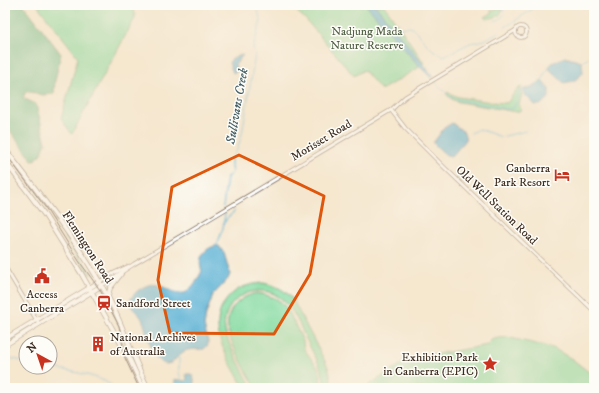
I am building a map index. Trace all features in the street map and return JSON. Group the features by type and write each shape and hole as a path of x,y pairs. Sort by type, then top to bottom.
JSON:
{"main road":[{"name":"Flemington Road","path":"5,149 72,240 108,297 148,388"},
{"name":"Flemington Road","path":"5,161 44,214 91,290 129,358 143,388"},
{"path":"108,297 110,288 121,274"},
{"name":"Morisset Road","path":"91,290 99,282"},
{"path":"5,338 91,290 101,286"},
{"path":"5,345 91,290"}],"street":[{"name":"Morisset Road","path":"101,286 134,264 391,110 405,97 516,30"},
{"name":"Old Well Station Road","path":"391,110 404,126 440,163 594,311"},
{"name":"Morisset Road","path":"99,282 134,264"},
{"path":"5,266 39,324"}],"highlighted area":[{"path":"239,155 324,196 310,274 274,334 170,333 158,280 172,187"}],"green space":[{"path":"5,5 24,5 61,54 55,81 54,94 43,95 26,91 23,98 36,104 46,143 41,155 33,161 5,124"},
{"path":"37,5 134,5 135,18 72,134 61,119 78,57"},
{"name":"Nadjung Mada Nature Reserve","path":"290,5 384,5 425,64 381,90 364,70 354,76 306,20"},
{"path":"499,5 502,10 500,15 486,19 485,17 492,13 490,11 497,10 495,6"},
{"path":"522,87 520,90 522,94 519,105 521,110 516,112 459,102 453,100 446,94 447,92 458,97 507,103 517,89"},
{"path":"54,219 91,274 90,275 79,259"},
{"path":"263,283 280,288 293,300 328,367 331,379 331,388 324,388 320,366 289,306 279,297 270,292 260,291 250,292 241,296 228,310 225,320 225,330 227,336 252,388 244,388 226,356 219,333 218,321 221,310 227,299 234,292 252,284"},
{"path":"257,293 275,298 281,302 289,312 303,341 304,349 318,368 321,388 256,388 232,343 229,335 228,322 231,310 235,305 245,297"},
{"name":"Exhibition Park in Canberra (EPIC)","path":"507,337 553,348 572,359 594,376 594,388 364,388 409,359 488,345 492,339"}],"water":[{"path":"366,5 375,5 433,76 431,78 421,68"},
{"path":"243,55 235,65 237,70 236,72 233,73 229,63 231,59"},
{"path":"565,57 582,62 583,73 574,81 564,83 548,68 552,63"},
{"path":"542,81 549,89 549,98 540,105 535,105 522,90"},
{"path":"452,123 464,132 466,140 452,156 446,155 433,143 444,128"},
{"path":"215,246 219,246 224,253 230,274 228,279 213,295 206,314 204,326 208,345 204,349 185,351 169,364 161,362 153,352 142,319 129,302 140,289 154,284 174,292 185,293 195,284 202,271 200,263 204,252"},
{"path":"186,374 191,374 193,377 193,388 176,388 174,379 185,381 187,379"}],"waterway":[{"name":"Sullivans Creek","path":"223,207 227,177 232,173 231,158 237,150 242,134 255,54 253,48 261,21 256,5"},
{"path":"513,22 539,5"},
{"path":"495,21 500,19 504,14"},
{"path":"505,27 512,23"},
{"path":"396,30 406,27 412,28 430,48 444,56 470,43 485,40 498,32"},
{"path":"582,62 594,56"},
{"path":"542,82 548,69"},
{"path":"434,81 444,91"},
{"path":"446,93 454,99 508,109 514,108 519,92 523,90"},
{"path":"471,133 479,129 501,137 526,131"},
{"path":"225,222 227,218 235,211"},
{"name":"Sullivans Creek","path":"216,247 223,228 225,213"},
{"name":"Sullivans Creek","path":"179,354 179,373 182,382"},
{"path":"5,357 18,360"},
{"path":"58,369 97,378 111,385"}],"tram line":[{"path":"5,153 45,207 79,261 100,290 119,326 125,358 139,388"}],"place":[{"name":"Canberra Park Resort","path":"562,175"},
{"name":"Access Canberra","path":"42,276"},
{"name":"Sandford Street","path":"104,303"},
{"name":"National Archives of Australia","path":"98,344"},
{"name":"Exhibition Park in Canberra (EPIC)","path":"490,364"}]}
